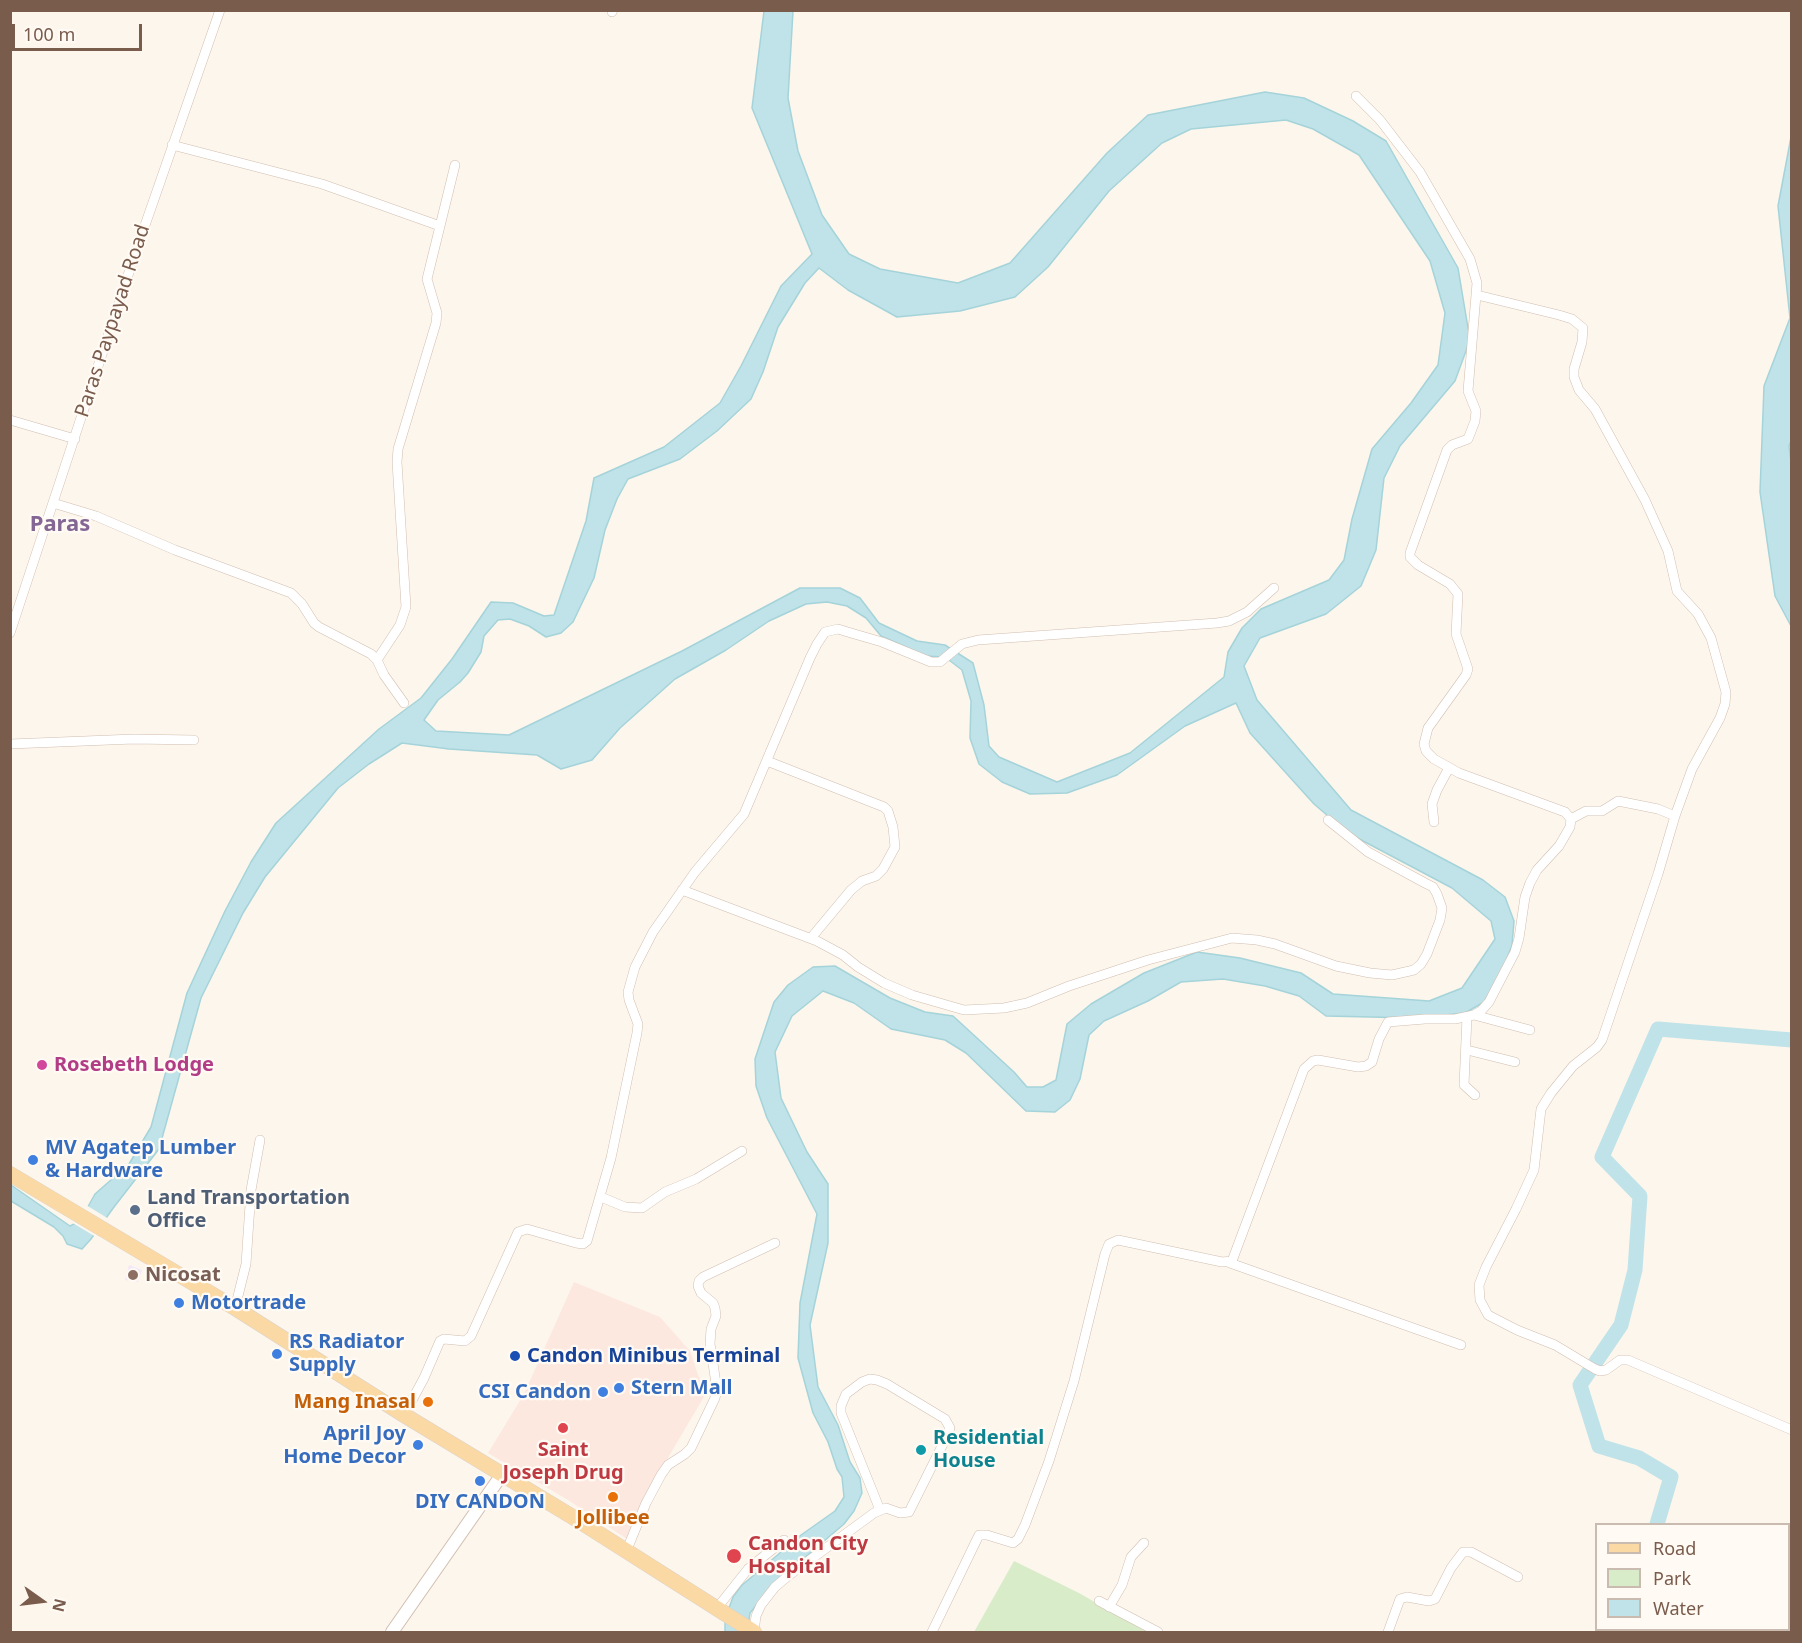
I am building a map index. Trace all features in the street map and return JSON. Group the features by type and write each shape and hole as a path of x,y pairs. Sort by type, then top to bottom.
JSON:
{"main road":[{"path":"10,1174 236,1308 404,1415 503,1473 753,1632"}],"street":[{"name":"Paras Paypayad Road","path":"10,633 219,10"},
{"path":"1356,96 1380,120 1420,172 1470,259 1475,273 1477,295 1470,349 1471,378 1468,391 1476,411 1475,421 1468,439 1452,445 1447,450 1410,553 1413,561 1450,584 1458,594 1456,634 1468,669 1428,728 1424,744 1434,759 1449,768 1483,784 1504,788 1557,808 1571,819 1565,837 1537,870 1530,883 1525,897 1519,938 1508,966 1489,1002 1481,1011 1470,1016"},
{"path":"172,145 322,184 440,226"},
{"path":"377,660 400,625 406,607 398,449 436,323 437,313 427,279 455,165"},
{"path":"1477,295 1572,319 1583,328 1574,377 1579,390 1595,409 1645,500 1668,551 1677,591 1698,615 1711,638 1724,679 1725,704 1714,732 1692,769 1602,1040 1597,1047 1573,1066 1541,1109 1534,1170 1492,1253 1479,1286 1480,1300 1488,1315 1517,1330 1555,1345 1600,1371 1606,1370 1620,1360 1628,1360 1791,1430"},
{"path":"10,420 75,440"},
{"path":"53,503 96,516 219,567 286,590 302,604 314,623 365,650 377,660 384,675 404,703"},
{"path":"404,1415 440,1341 444,1339 465,1341 471,1336 518,1232 522,1229 532,1229 576,1244 584,1244 601,1197 637,1033 638,1024 628,992 641,952 682,890 717,844 744,814 810,658 825,632 838,629 882,642 932,662 940,662 967,641 1229,621 1246,612 1274,588"},
{"path":"10,744 134,739 194,740"},
{"path":"767,761 884,807 888,811 893,827 895,847 883,869 876,876 862,881 851,890 811,938"},
{"path":"1434,822 1432,804 1449,768"},
{"path":"1571,819 1586,811 1602,811 1618,801 1658,809 1675,816"},
{"path":"682,890 811,938 843,955 884,983 931,1002 964,1010 1004,1008 1027,1003 1069,986 1148,960 1232,938 1275,944 1336,966 1370,973 1392,975 1414,970 1427,954 1440,920 1442,908 1437,894 1425,883 1368,852 1328,820"},
{"path":"1470,1016 1464,1085 1475,1095"},
{"path":"1230,1263 1234,1260 1267,1165 1304,1069 1308,1064 1318,1060 1358,1067 1366,1066 1375,1055 1379,1039 1388,1022 1396,1020 1470,1016 1530,1030"},
{"path":"1467,1050 1515,1062"},
{"path":"236,1308 246,1264 251,1190 260,1140"},
{"path":"601,1197 625,1207 642,1208 665,1192 696,1179 742,1151"},
{"path":"932,1632 979,1535 987,1535 1012,1543 1018,1539 1025,1525 1074,1381 1109,1244 1118,1240 1126,1241 1230,1263 1461,1345"},
{"path":"626,1552 646,1503 661,1475 668,1465 691,1448 715,1398 717,1390 710,1344 711,1329 716,1316 715,1308 713,1303 701,1293 698,1286 699,1281 775,1243"},
{"path":"753,1632 756,1616 767,1597 775,1587 810,1559 880,1510 886,1508 900,1513 909,1512 950,1428 945,1419 887,1384 870,1379 846,1394 841,1413 880,1510"},
{"path":"392,1632 503,1473"},
{"path":"720,1610 748,1569 784,1540"},
{"path":"1109,1607 1122,1585 1131,1557 1144,1543"},
{"path":"1388,1632 1400,1599 1407,1597 1429,1601 1435,1599 1451,1568 1463,1552 1471,1552 1518,1577"},
{"path":"1099,1601 1158,1632"}],"shaded area":[{"name":"Nicosat","path":"129,1265 142,1270 138,1282 125,1280"},
{"name":"Stern Mall","path":"574,1282 660,1317 690,1351 705,1395 665,1463 627,1539 568,1500 488,1453 524,1394"}],"green space":[{"path":"1014,1561 1079,1593 1147,1632 974,1632"}],"water":[{"path":"764,11 793,11 788,98 798,151 822,215 849,254 880,269 958,283 1010,263 1107,153 1148,115 1265,92 1304,98 1353,121 1386,141 1458,268 1470,340 1455,381 1400,446 1384,478 1376,550 1361,586 1326,614 1260,638 1244,666 1257,700 1351,810 1483,880 1505,897 1514,921 1512,945 1502,972 1484,1002 1465,1013 1414,1018 1326,1016 1299,996 1265,986 1223,979 1181,982 1148,1001 1104,1021 1089,1035 1080,1079 1070,1100 1055,1112 1026,1111 966,1053 945,1040 891,1029 854,1003 823,991 792,1016 775,1052 781,1098 807,1152 828,1184 828,1243 810,1325 818,1387 838,1425 850,1462 860,1478 862,1493 854,1511 844,1524 774,1584 750,1613 747,1632 725,1632 725,1619 733,1597 741,1586 801,1535 835,1511 844,1497 842,1477 813,1413 798,1358 800,1303 817,1214 767,1118 756,1086 755,1059 774,1002 788,985 813,967 835,966 890,998 925,1012 953,1016 1014,1072 1027,1087 1043,1087 1056,1080 1067,1024 1091,1004 1144,973 1197,952 1240,958 1301,973 1333,994 1429,1001 1462,988 1495,939 1491,921 1452,888 1348,833 1314,804 1250,733 1236,703 1185,726 1117,775 1067,793 1030,794 1002,782 979,764 970,738 971,701 962,670 945,657 926,656 881,636 866,618 847,606 827,602 806,604 769,621 726,650 675,679 620,728 592,760 561,769 537,755 449,749 402,743 369,764 338,788 265,877 243,913 201,998 159,1149 91,1239 82,1249 67,1244 54,1227 11,1201 11,1185 70,1226 80,1221 95,1194 129,1164 151,1127 187,993 225,911 251,862 276,823 379,729 421,698 452,659 491,602 513,603 544,616 554,615 586,521 594,478 664,447 720,403 781,286 812,254 752,108","holes":["1286,120 1313,129 1359,155 1430,261 1445,313 1438,365 1411,403 1372,449 1352,519 1344,560 1329,580 1261,609 1242,628 1228,652 1224,677 1130,753 1057,782 999,757 989,746 984,705 973,663 945,645 917,641 879,623 860,598 840,588 800,588 682,651 509,735 436,731 424,720 438,700 468,673 481,652 484,636 498,620 510,619 529,626 546,637 561,633 573,622 594,578 605,530 617,499 628,479 680,459 717,431 751,399 778,327 805,283 819,268 848,290 897,317 960,311 1015,297 1048,267 1109,191 1162,143 1191,129"]},
{"path":"1791,137 1792,438 1789,446 1792,470 1791,626 1775,596 1760,492 1764,386 1790,318 1778,206"}],"pier":[{"path":"86,1205 109,1219 96,1237 71,1222 78,1219"}],"waterway":[{"path":"1657,1523 1671,1477 1639,1458 1599,1446 1580,1385 1621,1325 1635,1270 1640,1196 1602,1157 1658,1029 1792,1040"}],"place":[{"name":"Rosebeth Lodge","path":"42,1065"},
{"name":"MV Agatep Lumber & Hardware","path":"33,1160"},
{"name":"Land Transportation Office","path":"135,1210"},
{"name":"Nicosat","path":"133,1275"},
{"name":"Motortrade","path":"179,1303"},
{"name":"RS Radiator Supply","path":"277,1354"},
{"name":"Candon Minibus Terminal","path":"515,1356"},
{"name":"Stern Mall","path":"619,1388"},
{"name":"CSI Candon","path":"603,1392"},
{"name":"Mang Inasal","path":"428,1402"},
{"name":"Saint Joseph Drug","path":"563,1428"},
{"name":"April Joy Home Decor","path":"418,1445"},
{"name":"Residential House","path":"921,1450"},
{"name":"DIY CANDON","path":"480,1481"},
{"name":"Jollibee","path":"613,1497"},
{"name":"Candon City Hospital","path":"734,1556"}],"district":[{"name":"Paras","path":"60,525"}]}
